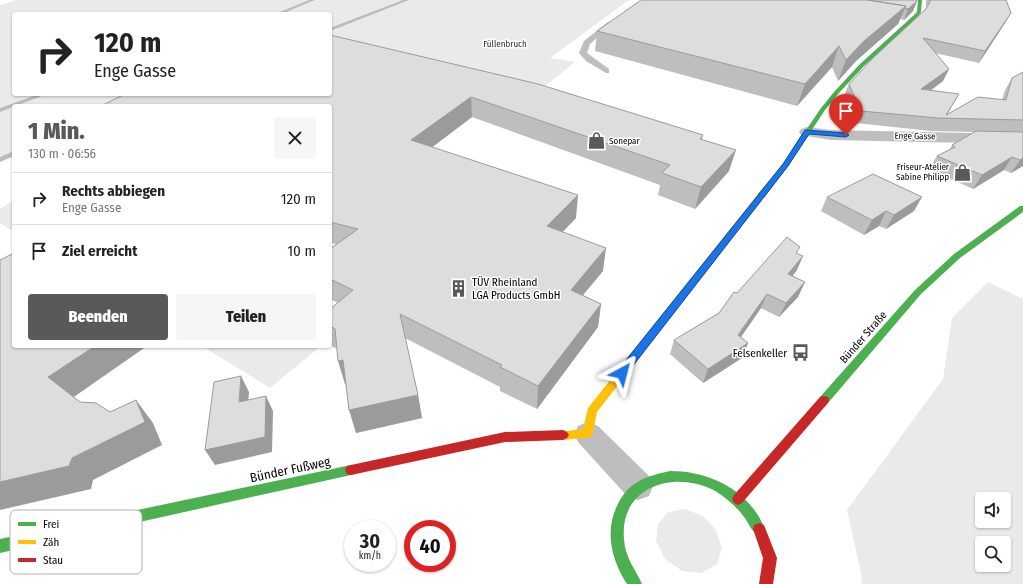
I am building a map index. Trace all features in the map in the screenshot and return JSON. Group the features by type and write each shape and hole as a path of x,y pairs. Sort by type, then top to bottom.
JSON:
{"street":[{"path":"638,486 588,434 592,411 786,165 827,104 862,65 906,22 919,12 920,0"},
{"name":"Enge Gasse","path":"807,132 831,135 1023,139"},
{"name":"Bünder Straße","path":"738,499 918,292 957,256 1023,208"},
{"name":"Bünder Fußweg","path":"142,515 505,437 588,434"},
{"path":"619,582 632,581 618,551 616,525 624,503 638,486 660,475 686,475 713,482 738,499 760,527 770,559 766,584"},
{"name":"Bünder Fußweg","path":"0,546 10,544"}],"lane":[{"path":"606,71 583,53 591,38 616,18"}],"green space":[{"name":"Füllenbruch","path":"16,0 629,0 550,58 575,62 533,96 332,45 332,12 12,12 12,96 158,96 137,104 12,104 12,153 0,159 0,5"},
{"path":"12,201 12,231 0,223 0,209"},
{"path":"988,282 1023,299 1023,584 861,584 862,578 847,510 943,379 952,318"},
{"path":"205,348 319,348 270,388"},
{"path":"685,509 703,516 716,530 722,548 717,564 701,573 682,571 665,559 656,541 658,524 668,512"}],"building":[{"path":"641,0 868,0 906,6 864,41 846,60 839,46 805,84 597,31"},
{"path":"868,0 917,1 908,9 905,8 906,6"},
{"path":"930,0 1006,0 1011,13 985,51 923,38 949,69 921,89 959,94 946,115 978,97 1006,100 1012,78 1023,72 1023,120 938,118 861,111 849,84 873,58 925,10"},
{"path":"332,35 538,84 703,135 700,139 736,150 701,187 662,173 670,165 471,97 411,140 578,195 547,226 606,248 571,290 601,304 538,386 500,367 502,365 400,314 418,395 349,410 343,360 338,361 335,329 332,327 332,307 353,290 332,280 332,248 358,229 332,222 332,104 105,104 121,96 332,96"},
{"path":"976,131 1023,132 1023,158 1020,160 1012,157 982,175 937,156 955,147 952,145"},
{"path":"873,174 922,197 894,215 886,211 872,220 827,197"},
{"path":"787,237 800,247 796,253 803,256 788,274 805,282 786,303 767,294 738,335 748,343 708,369 674,340 719,313 734,292 737,293"},
{"path":"12,254 12,348 92,348 48,377 80,402 96,403 110,412 136,400 145,422 72,458 69,466 0,482 0,260"},
{"path":"241,376 239,402 266,396 265,437 205,450 214,382"}],"waterway":[{"path":"282,12 313,0"},
{"path":"332,29 407,0"},
{"path":"16,104 38,96"},
{"path":"0,110 12,106"},
{"path":"0,160 12,154"}],"traffic: fast":[{"path":"761,196 786,165 823,109 836,93 862,65 915,17 919,12 920,0"},
{"path":"824,400 918,292 957,256 1023,208"},
{"path":"142,515 351,470"},
{"path":"635,584 625,569 619,551 617,525 620,512 627,500 636,490 652,480 670,476 687,476 705,481 722,489 737,500 749,513 759,529"},
{"path":"0,546 10,544"}],"traffic: slow":[{"path":"563,435 588,434 592,411 761,196"}],"traffic: jam":[{"path":"738,499 824,400"},
{"path":"351,470 505,437 563,435"},
{"path":"759,529 770,558 766,584"}],"place":[{"name":"Sonepar","path":"596,141"},
{"name":"Friseur-Atelier Sabine Philipp","path":"962,172"},
{"name":"TÜV Rheinland LGA Products GmbH","path":"459,288"},
{"name":"Felsenkeller","path":"800,353"}],"route":[{"path":"622,373 786,165 807,132 846,135"}]}
